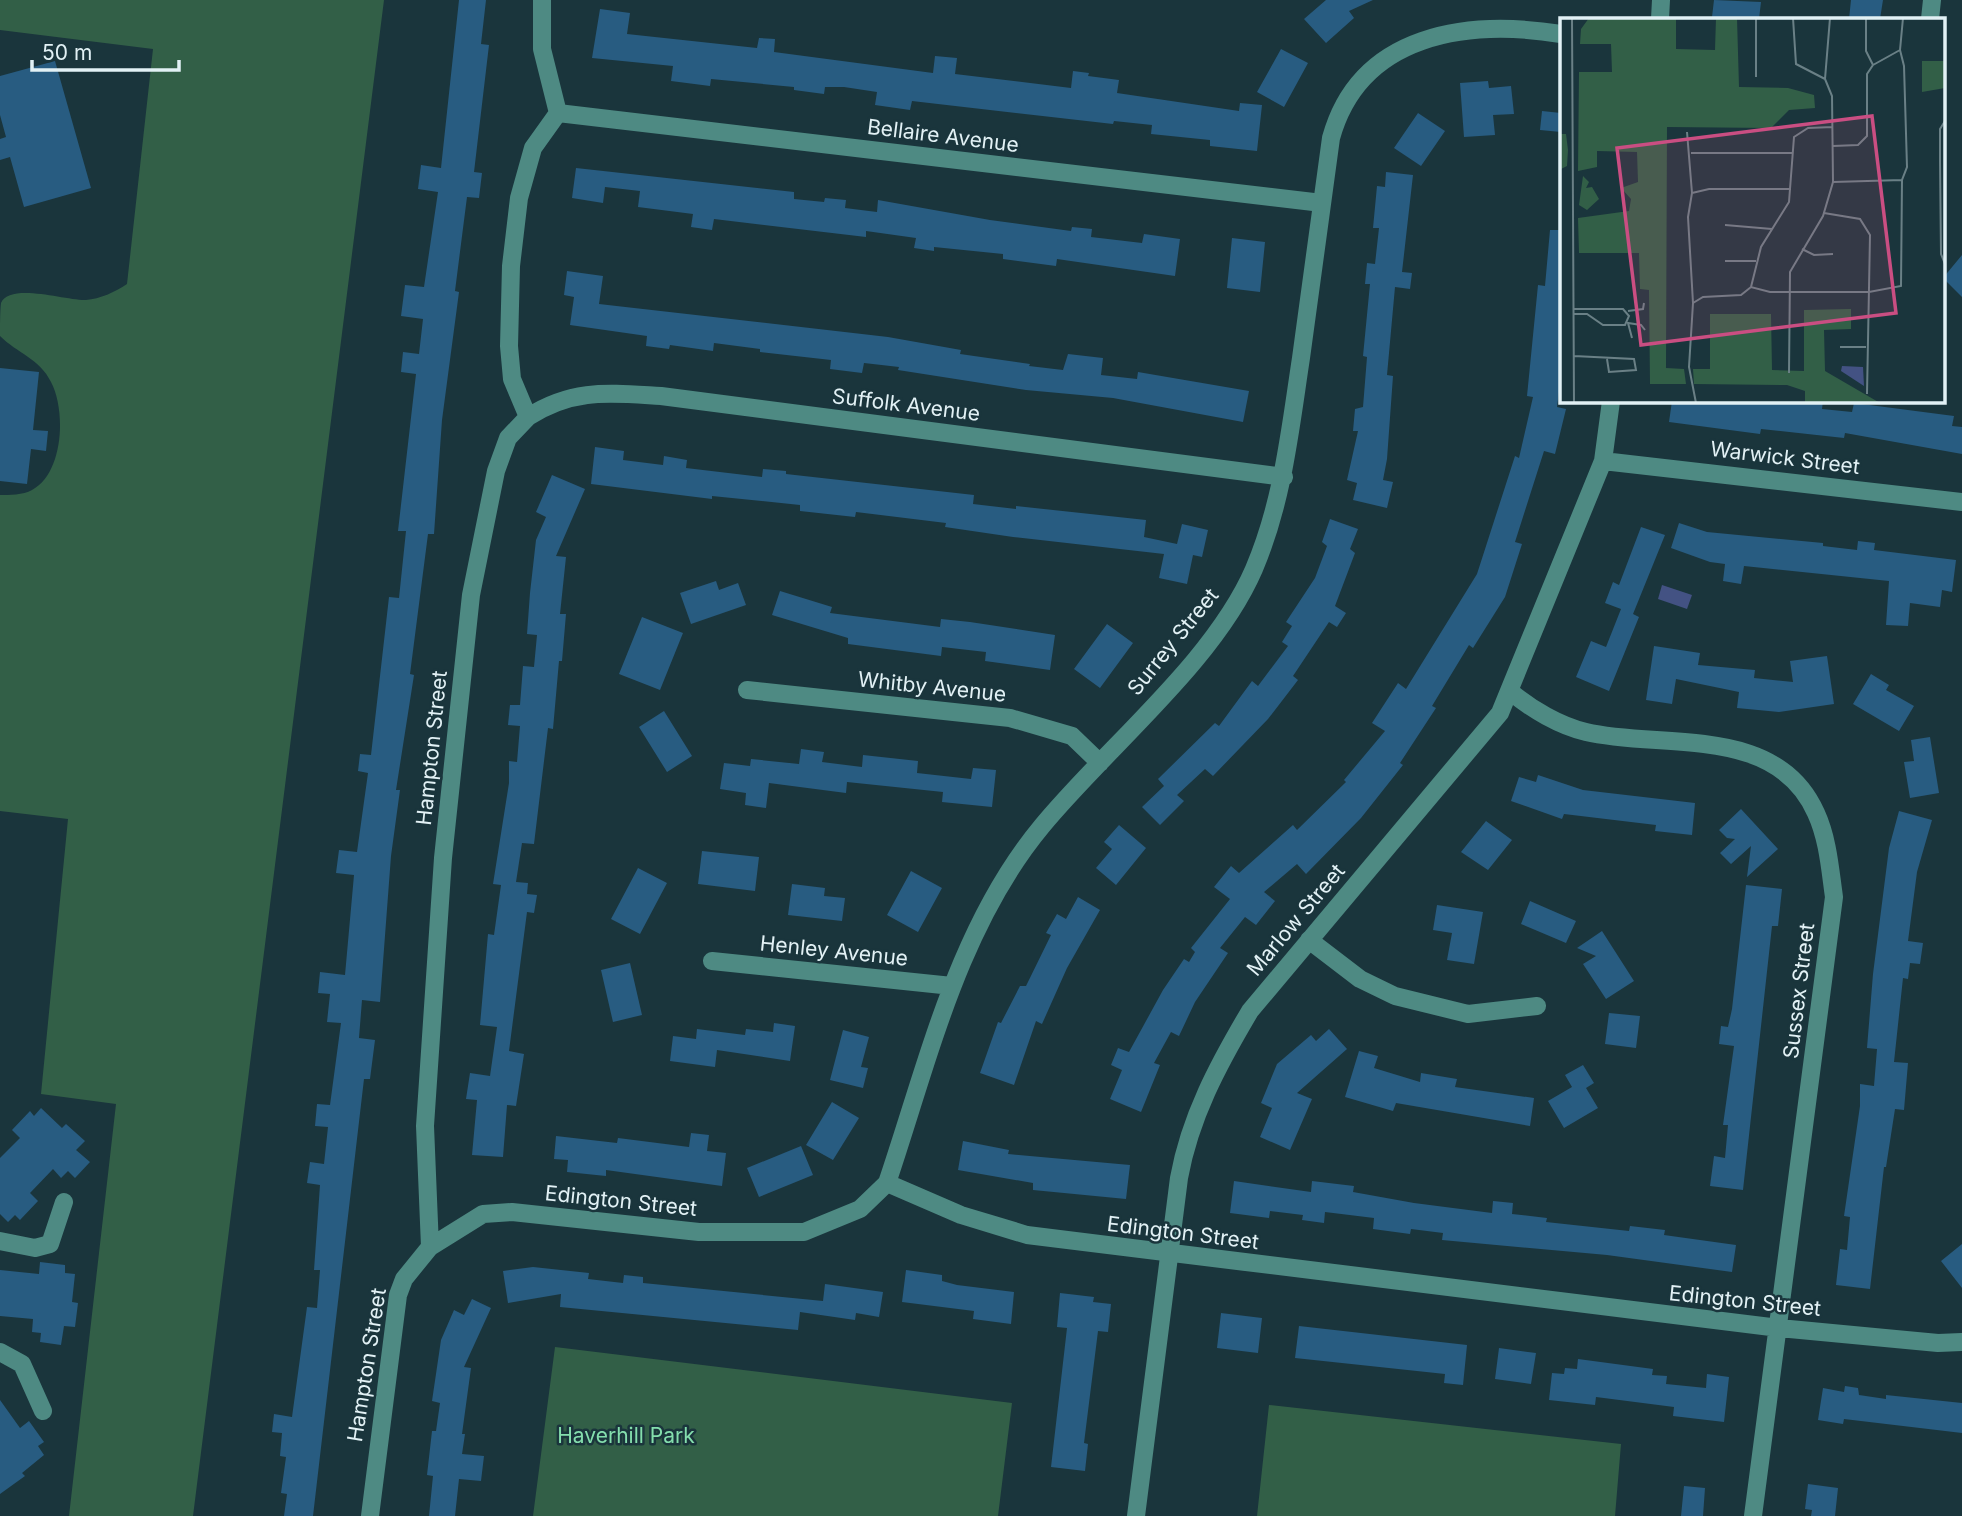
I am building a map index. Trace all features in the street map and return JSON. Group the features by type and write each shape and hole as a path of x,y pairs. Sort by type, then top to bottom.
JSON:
{"street":[{"path":"528,417 512,379 509,346 510,266 519,198 533,148 558,114 542,50 542,0"},
{"path":"1660,18 1661,0"},
{"path":"1930,18 1932,0"},
{"name":"Surrey Street","path":"887,1183 952,986 990,907 1042,826 1200,652 1231,612 1253,571 1284,477 1331,138 1339,112 1355,85 1404,47 1466,29 1491,27 1560,34"},
{"name":"Bellaire Avenue","path":"558,114 1322,203"},
{"name":"Suffolk Avenue","path":"528,417 551,402 576,395 648,396 1284,477"},
{"name":"Marlow Street","path":"1136,1516 1185,1147 1199,1106 1220,1061 1250,1012 1500,713 1511,692 1602,460 1611,402"},
{"name":"Hampton Street","path":"370,1516 398,1295 404,1279 430,1247 425,1126 443,859 471,594 496,471 508,438 528,417"},
{"name":"Warwick Street","path":"1602,460 1962,502"},
{"name":"Whitby Avenue","path":"747,690 1010,718 1072,736 1100,763"},
{"name":"Sussex Street","path":"1511,692 1528,707 1585,732 1717,745 1751,753 1798,786 1816,813 1828,851 1834,897 1753,1516"},
{"path":"1310,940 1360,979 1395,996 1468,1014 1536,1006"},
{"name":"Henley Avenue","path":"712,961 952,986"},
{"name":"Edington Street","path":"430,1247 483,1214 512,1212 699,1232 804,1232 860,1209 887,1183 961,1215 1027,1235 1169,1255 1779,1328 1938,1343 1962,1342"},
{"path":"0,1241 35,1248 50,1244 64,1202"},
{"path":"0,1352 22,1364 43,1411"}],"green space":[{"path":"0,0 384,0 193,1516 69,1516 116,1104 41,1094 68,819 0,811 0,495 24,493 43,482 56,456 60,424 56,394 46,374 35,362 0,336 1,303 6,297 27,293 86,300 107,295 127,284 153,49 0,30"},
{"name":"Haverhill Park","path":"555,1347 1012,1403 998,1516 533,1516"},
{"path":"1269,1405 1621,1444 1615,1516 1257,1516"}],"water":[{"path":"1662,585 1692,595 1687,609 1658,599"}],"building":[{"path":"459,0 486,0 481,44 489,45 474,172 482,173 479,198 467,197 455,291 459,292 442,420 434,534 428,534 410,674 414,675 396,790 400,790 391,856 380,1002 362,1000 359,1038 375,1040 370,1079 364,1079 313,1516 284,1516 287,1494 281,1493 286,1457 280,1456 282,1433 272,1432 274,1414 292,1417 307,1307 317,1308 320,1270 314,1270 320,1185 307,1183 310,1162 324,1164 328,1127 315,1126 317,1104 330,1105 341,1023 327,1022 330,994 318,993 320,972 345,975 354,875 336,873 339,850 357,852 368,773 358,771 360,754 371,755 389,597 399,598 406,531 398,531 416,374 401,372 403,352 419,354 423,319 401,316 405,285 424,287 438,192 418,189 421,165 441,168"},
{"path":"1326,0 1373,0 1349,11 1354,18 1326,43 1304,19"},
{"path":"1714,0 1761,2 1759,18 1712,17"},
{"path":"1851,0 1883,0 1880,18 1849,18"},
{"path":"600,9 630,13 627,34 757,48 759,38 775,39 774,52 933,73 935,56 957,58 955,74 1071,88 1073,71 1119,80 1117,93 1239,111 1240,103 1262,105 1257,151 1210,146 1210,140 1151,134 1152,125 1114,121 1113,124 912,101 910,110 875,105 877,92 844,87 825,87 824,94 794,90 794,87 711,79 710,86 671,81 673,66 592,58"},
{"path":"1281,49 1308,63 1284,107 1257,92"},
{"path":"55,61 91,188 24,207 10,157 0,160 0,139 6,137 0,115 0,76"},
{"path":"1488,81 1489,88 1511,86 1514,114 1493,115 1495,135 1464,137 1460,83"},
{"path":"1542,111 1560,113 1560,132 1540,130"},
{"path":"1418,113 1445,131 1421,166 1394,148"},
{"path":"576,168 794,192 794,199 824,202 825,198 846,200 845,208 877,212 878,200 1071,231 1072,227 1092,229 1091,237 1142,243 1144,234 1180,239 1175,276 1057,259 1056,266 1003,259 1003,254 934,247 934,251 914,248 916,238 866,231 866,237 714,219 712,230 691,227 693,214 638,207 640,191 605,187 603,203 572,198"},
{"path":"1386,172 1413,175 1402,272 1412,273 1410,289 1395,287 1387,375 1393,376 1383,480 1393,482 1387,508 1353,500 1357,483 1347,480 1358,431 1353,431 1355,409 1363,407 1367,357 1363,356 1370,284 1365,284 1367,263 1375,264 1379,228 1373,228 1377,186 1385,187"},
{"path":"1550,230 1560,230 1560,384 1557,407 1566,409 1555,454 1544,451 1515,542 1522,544 1505,597 1473,648 1469,645 1432,706 1436,708 1400,763 1403,765 1361,818 1306,874 1297,864 1264,892 1275,901 1256,925 1245,917 1220,948 1228,953 1195,1002 1179,1036 1171,1032 1154,1063 1160,1065 1141,1112 1110,1099 1122,1070 1111,1065 1118,1048 1129,1052 1163,990 1184,959 1189,962 1195,952 1191,948 1230,899 1214,887 1231,866 1239,873 1293,825 1297,830 1346,782 1344,780 1385,731 1372,723 1398,683 1406,689 1477,574 1515,456 1519,458 1533,397 1527,396 1538,285 1545,286"},
{"path":"1232,238 1265,242 1260,292 1227,288"},
{"path":"1962,255 1962,297 1944,277"},
{"path":"567,271 603,276 599,304 888,337 961,350 960,354 1063,370 1068,354 1103,358 1101,375 1137,379 1138,372 1249,391 1243,422 1113,398 1026,390 898,370 899,367 864,363 862,373 830,369 831,360 760,352 760,349 714,343 713,351 670,345 669,349 646,346 647,336 570,325 574,297 564,295"},
{"path":"0,368 39,372 33,430 48,431 46,451 31,449 27,484 0,481"},
{"path":"1672,402 1823,402 1822,409 1852,412 1854,403 1954,416 1952,426 1962,427 1962,454 1845,433 1844,438 1761,429 1760,434 1669,422"},
{"path":"595,447 624,451 623,460 663,465 664,456 687,460 686,468 762,477 763,469 786,471 786,474 974,495 973,504 1146,520 1144,537 1177,544 1182,524 1208,530 1202,557 1193,555 1187,584 1159,578 1164,554 1013,537 945,527 946,523 856,512 855,517 800,511 800,505 712,496 712,499 591,484"},
{"path":"552,475 585,489 556,556 566,557 560,614 566,614 562,661 559,661 553,729 548,728 534,844 522,843 516,882 528,883 527,894 537,895 534,913 527,912 509,1051 524,1054 516,1106 507,1105 503,1157 472,1155 477,1100 466,1099 470,1073 490,1076 497,1027 480,1025 488,934 494,935 501,885 493,884 509,783 509,761 517,762 520,726 508,725 510,705 520,705 523,666 534,667 537,635 527,634 530,593 536,540 546,517 536,512"},
{"path":"1330,519 1358,529 1350,549 1355,553 1335,606 1346,613 1337,627 1329,622 1293,676 1298,680 1268,719 1213,776 1205,769 1177,795 1184,801 1160,825 1142,807 1164,786 1158,779 1215,723 1219,726 1252,681 1258,686 1288,646 1282,642 1292,626 1286,622 1315,578 1327,546 1322,542"},
{"path":"1679,523 1707,532 1823,543 1823,546 1857,550 1858,541 1875,543 1874,550 1956,560 1952,592 1942,590 1940,607 1910,603 1908,626 1886,625 1889,581 1744,566 1741,584 1723,581 1725,564 1710,562 1671,548"},
{"path":"1641,527 1665,535 1633,614 1639,617 1609,691 1576,677 1591,641 1606,647 1621,609 1605,603 1613,582 1619,585"},
{"path":"716,581 719,590 738,583 746,605 691,624 680,593"},
{"path":"780,591 832,607 830,613 940,627 941,619 1055,635 1050,670 985,661 986,652 942,647 941,656 848,644 848,638 772,615"},
{"path":"642,617 683,633 660,690 619,674"},
{"path":"1107,624 1133,643 1100,688 1074,669"},
{"path":"1654,646 1700,653 1698,665 1755,670 1754,678 1793,682 1790,661 1827,656 1834,704 1779,712 1737,708 1739,692 1676,679 1672,704 1646,700"},
{"path":"1871,674 1889,685 1886,690 1914,706 1899,731 1853,704"},
{"path":"664,711 692,756 667,772 639,727"},
{"path":"1930,737 1939,793 1910,798 1904,762 1914,761 1911,740"},
{"path":"801,749 824,752 822,762 862,767 863,755 918,761 917,773 971,779 973,768 996,770 992,807 942,802 943,792 847,782 846,793 769,783 766,808 745,805 746,793 720,789 724,763 750,766 751,759 799,764"},
{"path":"1538,775 1583,790 1695,803 1692,835 1655,831 1656,825 1564,814 1562,819 1511,801 1519,777 1536,782"},
{"path":"1741,809 1778,849 1747,877 1751,846 1731,864 1720,853 1735,839 1727,838 1719,830"},
{"path":"1899,811 1932,820 1917,872 1908,941 1923,943 1920,964 1910,963 1908,979 1903,978 1894,1062 1908,1063 1904,1110 1895,1109 1884,1167 1870,1289 1836,1285 1840,1249 1847,1250 1850,1217 1844,1216 1860,1106 1860,1084 1874,1086 1877,1049 1867,1048 1873,974 1889,848"},
{"path":"1486,821 1512,840 1488,870 1461,852"},
{"path":"1119,825 1146,848 1116,885 1096,868 1112,849 1104,842"},
{"path":"702,851 759,857 755,891 698,884"},
{"path":"638,868 667,883 640,934 611,919"},
{"path":"911,871 942,888 918,932 887,915"},
{"path":"792,884 825,888 824,896 845,898 842,921 788,915"},
{"path":"1746,885 1782,889 1778,926 1772,926 1743,1190 1710,1186 1714,1156 1725,1158 1728,1125 1723,1125 1734,1046 1719,1044 1721,1026 1728,1027 1732,1009"},
{"path":"1078,897 1100,910 1067,968 1042,1024 1036,1021 1014,1085 980,1073 998,1022 1001,1023 1020,986 1026,986 1051,935 1046,933 1057,914 1066,919"},
{"path":"1530,901 1576,921 1566,943 1521,924"},
{"path":"1437,905 1483,912 1474,964 1447,960 1452,933 1433,930"},
{"path":"1602,931 1634,981 1606,999 1583,964 1596,956 1577,948"},
{"path":"630,963 642,1015 613,1022 601,970"},
{"path":"1609,1013 1640,1016 1636,1048 1605,1044"},
{"path":"774,1023 795,1026 790,1061 717,1050 715,1067 670,1061 673,1036 696,1039 697,1029 745,1035 746,1029 773,1032"},
{"path":"1329,1029 1347,1049 1297,1093 1312,1099 1290,1150 1260,1137 1272,1108 1261,1103 1277,1064 1311,1035 1316,1041"},
{"path":"843,1030 869,1037 861,1067 868,1068 863,1088 830,1080"},
{"path":"1359,1051 1378,1056 1374,1068 1420,1082 1421,1073 1457,1079 1455,1087 1534,1098 1530,1126 1396,1103 1393,1111 1345,1097"},
{"path":"1583,1065 1594,1083 1586,1088 1598,1108 1564,1128 1548,1101 1572,1087 1565,1075"},
{"path":"832,1102 859,1118 833,1160 806,1145"},
{"path":"41,1108 62,1128 66,1124 85,1141 76,1150 90,1162 75,1178 68,1171 61,1178 53,1169 30,1193 38,1201 20,1220 15,1215 8,1222 0,1214 0,1158 20,1138 12,1130 30,1111 34,1116"},
{"path":"691,1133 709,1135 707,1151 726,1153 722,1186 606,1170 606,1176 567,1172 568,1160 554,1159 556,1136 617,1143 618,1138 689,1147"},
{"path":"963,1141 1009,1150 1008,1154 1130,1165 1126,1199 1033,1190 1033,1183 958,1170"},
{"path":"801,1146 813,1175 759,1197 747,1168"},
{"path":"1234,1181 1311,1192 1312,1181 1354,1186 1353,1192 1492,1213 1493,1201 1513,1203 1512,1214 1547,1218 1546,1222 1629,1231 1630,1226 1665,1230 1664,1235 1736,1245 1732,1272 1607,1255 1442,1240 1443,1233 1411,1229 1410,1234 1373,1229 1374,1218 1325,1212 1324,1223 1302,1220 1303,1215 1270,1211 1269,1218 1230,1213"},
{"path":"1962,1244 1962,1288 1941,1261"},
{"path":"40,1262 65,1265 65,1273 75,1274 72,1302 78,1303 75,1327 64,1326 61,1345 40,1342 41,1333 32,1332 33,1319 0,1316 0,1270 39,1274"},
{"path":"533,1267 589,1273 588,1279 623,1283 624,1275 643,1277 643,1283 823,1301 825,1284 883,1292 879,1317 856,1313 855,1320 800,1312 798,1330 560,1307 561,1294 508,1303 503,1271"},
{"path":"906,1270 942,1275 942,1281 957,1285 1014,1292 1011,1324 973,1319 974,1311 902,1302"},
{"path":"1060,1293 1094,1297 1093,1302 1111,1304 1108,1332 1098,1331 1084,1443 1088,1444 1085,1471 1051,1467 1067,1328 1057,1327"},
{"path":"472,1299 491,1308 464,1367 471,1368 462,1454 484,1456 481,1481 459,1479 455,1516 429,1516 433,1476 427,1475 432,1431 436,1431 440,1403 432,1401 441,1340 454,1310 464,1315"},
{"path":"1221,1313 1262,1318 1258,1353 1217,1348"},
{"path":"1299,1326 1467,1345 1463,1385 1444,1383 1445,1374 1295,1358"},
{"path":"1499,1348 1536,1353 1531,1384 1495,1379"},
{"path":"1578,1359 1653,1369 1652,1375 1667,1376 1666,1384 1706,1388 1707,1374 1729,1377 1724,1422 1673,1416 1674,1407 1596,1397 1595,1405 1549,1400 1552,1373 1564,1374 1565,1368 1577,1369"},
{"path":"1845,1386 1858,1388 1859,1395 1886,1399 1886,1395 1962,1403 1962,1433 1844,1419 1843,1424 1818,1420 1823,1388 1844,1392"},
{"path":"0,1400 20,1428 29,1421 44,1442 38,1446 44,1455 22,1473 25,1476 0,1494"},
{"path":"1808,1484 1838,1488 1835,1516 1811,1516 1812,1510 1805,1509"},
{"path":"1684,1486 1705,1488 1703,1516 1681,1516"}]}
